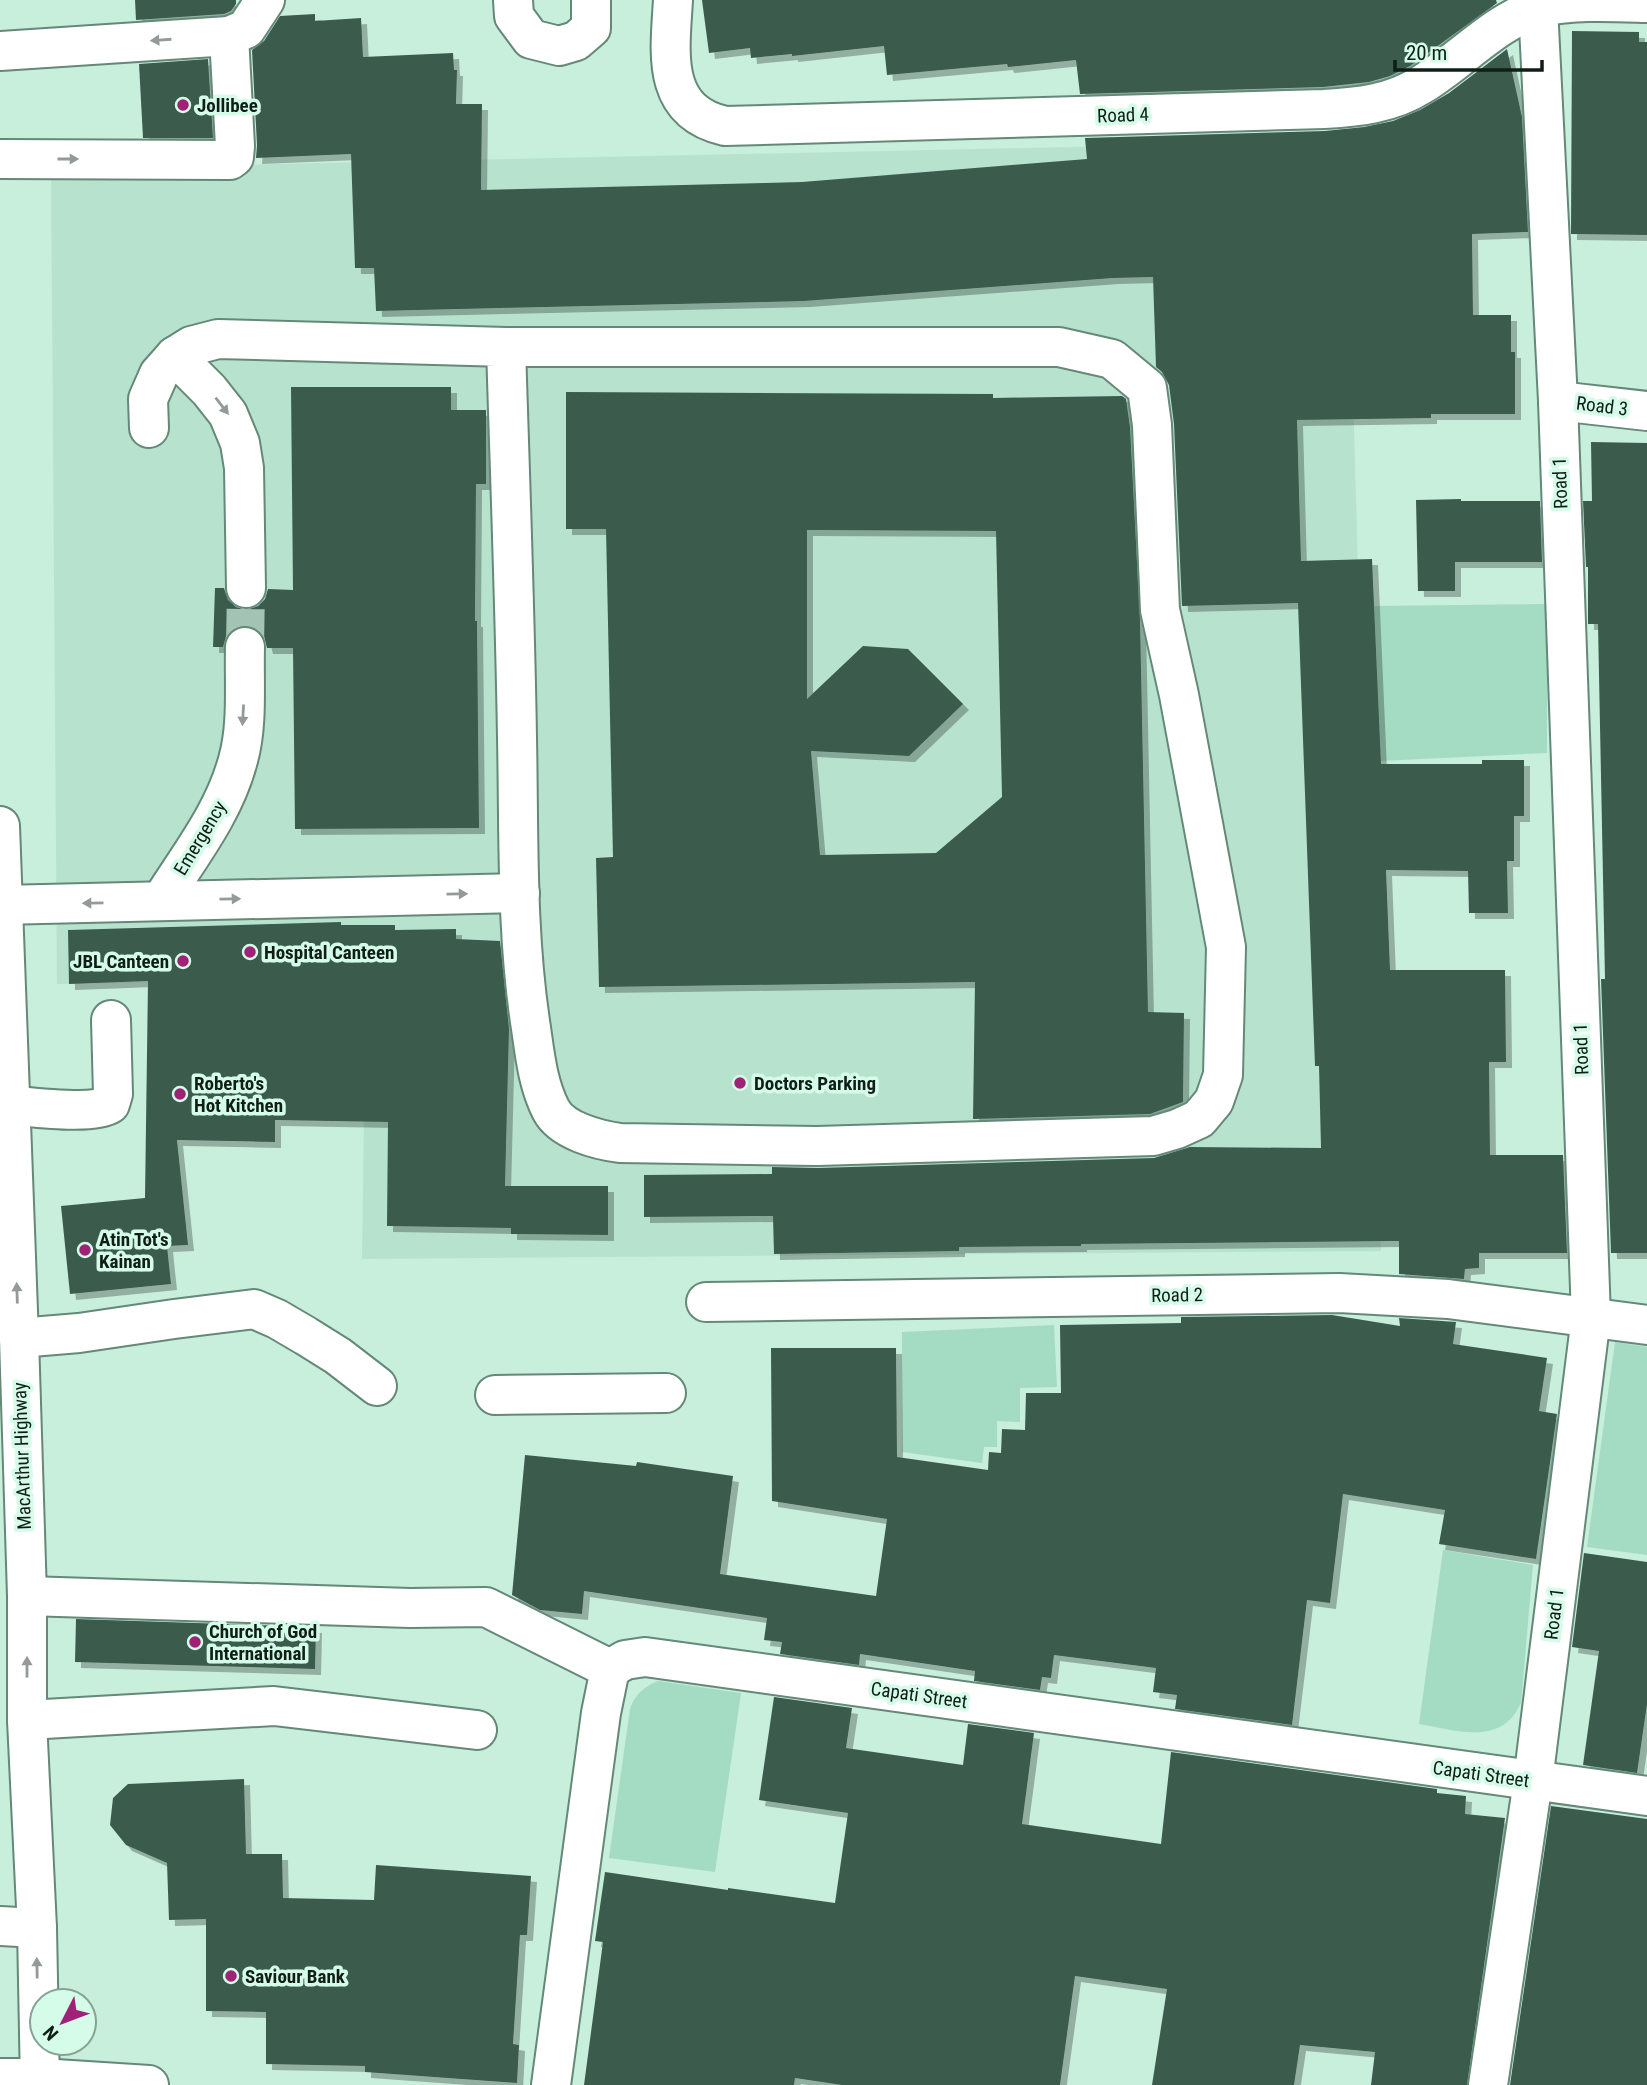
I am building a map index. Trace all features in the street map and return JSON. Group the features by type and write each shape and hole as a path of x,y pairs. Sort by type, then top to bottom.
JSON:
{"main road":[{"path":"0,51 229,36 246,29 265,0"},
{"path":"513,0 514,16 531,38 559,46 576,41 590,28 591,0"},
{"name":"Road 4","path":"673,0 671,62 674,82 681,97 694,113 708,122 725,126 1324,109 1377,104 1421,86 1490,34 1538,7 1562,1 1647,3"},
{"name":"Road 1","path":"1488,2085 1533,1781 1591,1317 1558,401 1538,7"},
{"path":"0,159 230,160 234,157 235,146 229,36"},
{"path":"149,428 148,399 159,374 175,356 191,346 218,339 506,347 1059,348 1112,359 1147,388 1152,425 1160,610 1179,695 1226,947 1223,1075 1214,1101 1199,1119 1153,1136 817,1146 620,1143 596,1140 575,1131 553,1114 536,1064 525,991 520,893 506,347"},
{"path":"175,356 229,414 240,443 244,468 246,588"},
{"name":"Road 3","path":"1558,401 1647,411"},
{"name":"Emergency","path":"161,901 216,818 239,758 243,724 245,647"},
{"name":"MacArthur Highway","path":"0,826 5,1104 19,1338 27,1596 27,1720 18,1927 40,2081"},
{"path":"1,905 520,893"},
{"path":"5,1104 73,1110 98,1109 110,1104 113,1094 111,1020"},
{"name":"Road 2","path":"706,1302 1339,1293 1448,1299 1647,1325"},
{"path":"19,1338 79,1333 254,1310 306,1336 377,1385"},
{"path":"495,1395 666,1393"},
{"path":"27,1596 410,1608 486,1607 610,1669 601,1713 551,2085"},
{"name":"Capati Street","path":"610,1669 625,1660 645,1657 1647,1796"},
{"path":"27,1720 274,1706 477,1730"},
{"path":"0,2078 149,2085"}],"shaded area":[{"path":"1346,141 1381,1251 362,1259 366,978 57,984 51,169"},
{"path":"1547,604 1547,753 1380,761 1372,606"},
{"path":"1054,1325 1057,1387 1020,1388 1020,1422 997,1421 997,1447 984,1447 982,1463 902,1452 902,1332"},
{"path":"1615,1342 1647,1347 1647,1555 1587,1547"},
{"path":"1443,1550 1533,1565 1521,1703 1512,1717 1502,1726 1490,1731 1463,1732 1419,1724"},
{"path":"658,1681 741,1693 715,1872 609,1858 630,1709 641,1692"}],"building":[{"path":"135,0 236,0 236,4 231,11 224,14 136,20"},
{"path":"702,0 1496,0 1497,3 1410,66 1369,82 1323,87 1080,94 1076,60 887,75 884,46 751,58 750,48 709,53"},
{"path":"315,14 315,21 361,18 363,57 453,53 454,70 457,70 456,104 482,104 481,190 802,182 1087,159 1085,138 1325,131 1364,127 1393,121 1420,110 1449,93 1507,49 1522,117 1528,232 1472,234 1473,315 1511,315 1511,352 1515,352 1515,414 1431,414 1431,418 1297,420 1301,561 1372,559 1381,764 1482,764 1482,760 1524,760 1524,816 1514,816 1514,861 1507,861 1508,913 1469,913 1468,871 1386,870 1390,970 1505,970 1506,1062 1489,1062 1490,1155 1563,1155 1567,1253 1479,1253 1479,1268 1465,1269 1464,1279 1399,1274 1399,1241 1081,1244 959,1247 959,1251 774,1254 773,1216 644,1217 644,1175 772,1174 772,1167 1154,1158 1190,1147 1321,1148 1319,1066 1315,1066 1298,603 1182,606 1174,424 1169,385 1156,367 1153,277 804,301 376,311 374,268 355,268 351,154 256,158 252,50 264,41 280,16"},
{"path":"1572,31 1639,32 1639,42 1647,42 1647,235 1571,234"},
{"path":"208,59 213,138 143,138 139,64"},
{"path":"291,387 451,387 451,410 486,410 486,484 476,484 475,621 479,828 295,829 293,648 267,648 264,636 256,628 246,625 234,628 226,636 223,647 213,647 215,588 224,588 228,600 236,607 246,610 258,606 265,599 268,589 293,590"},
{"path":"566,392 993,394 993,398 1122,396 1126,399 1130,427 1140,620 1148,1012 1184,1013 1183,1102 1150,1114 973,1119 975,982 599,987 596,858 613,857 606,529 566,529","holes":["807,530 996,531 1002,797 936,853 820,855 811,751 909,756 963,704 908,649 863,646 807,699"]},
{"path":"1591,442 1647,443 1647,1253 1611,1253 1601,979 1605,979 1598,624 1588,624 1588,567 1583,501 1592,501"},
{"path":"1416,500 1540,501 1542,562 1455,562 1455,591 1418,591"},
{"path":"341,922 341,925 395,925 395,930 456,929 456,939 500,941 509,1029 505,1186 608,1186 608,1235 511,1234 511,1228 387,1226 388,1122 275,1120 275,1142 177,1140 188,1245 167,1246 171,1284 70,1294 61,1206 145,1198 148,981 69,984 68,930"},
{"path":"1332,1315 1400,1326 1399,1318 1456,1322 1453,1344 1547,1358 1539,1411 1557,1414 1536,1559 1439,1544 1445,1510 1343,1494 1330,1603 1307,1600 1292,1725 1175,1709 1177,1695 1153,1692 1156,1668 1054,1655 1051,1678 1042,1677 1040,1690 974,1681 975,1671 860,1654 859,1665 780,1654 782,1642 764,1640 767,1618 584,1591 582,1614 540,1610 512,1595 525,1455 636,1466 637,1462 733,1476 720,1574 876,1596 887,1519 772,1501 771,1348 896,1348 897,1457 988,1470 989,1452 1001,1453 1002,1429 1025,1430 1026,1393 1061,1393 1060,1325 1181,1323 1181,1317"},
{"path":"1584,1553 1647,1562 1647,1704 1637,1773 1583,1765 1599,1651 1572,1647"},
{"name":"Church of God International","path":"76,1619 316,1627 315,1669 75,1662"},
{"path":"774,1697 852,1708 846,1748 963,1765 968,1724 1034,1733 1022,1824 1161,1844 1171,1752 1437,1789 1437,1793 1466,1796 1465,1814 1505,1818 1467,2085 1371,2085 1375,2052 1300,2045 1294,2085 1152,2085 1167,1989 1075,1976 1060,2085 842,2085 795,2078 794,2085 584,2085 603,1942 595,1941 605,1872 835,1903 848,1813 759,1800"},
{"path":"244,1779 246,1854 282,1854 283,1898 374,1900 376,1865 531,1876 527,1935 520,1935 513,2044 519,2045 517,2083 365,2072 365,2066 266,2064 266,2012 206,2011 206,1919 169,1920 167,1863 126,1845 110,1825 113,1798 128,1784"},
{"path":"1551,1806 1647,1819 1647,2085 1510,2085"}],"tunnel":[{"path":"245,647 246,588"}],"place":[{"name":"Jollibee","path":"183,105"},
{"name":"Hospital Canteen","path":"250,952"},
{"name":"JBL Canteen","path":"183,961"},
{"name":"Doctors Parking","path":"740,1083"},
{"name":"Roberto's Hot Kitchen","path":"180,1094"},
{"name":"Atin Tot's Kainan","path":"85,1250"},
{"name":"Church of God International","path":"195,1642"},
{"name":"Saviour Bank","path":"231,1976"}]}
